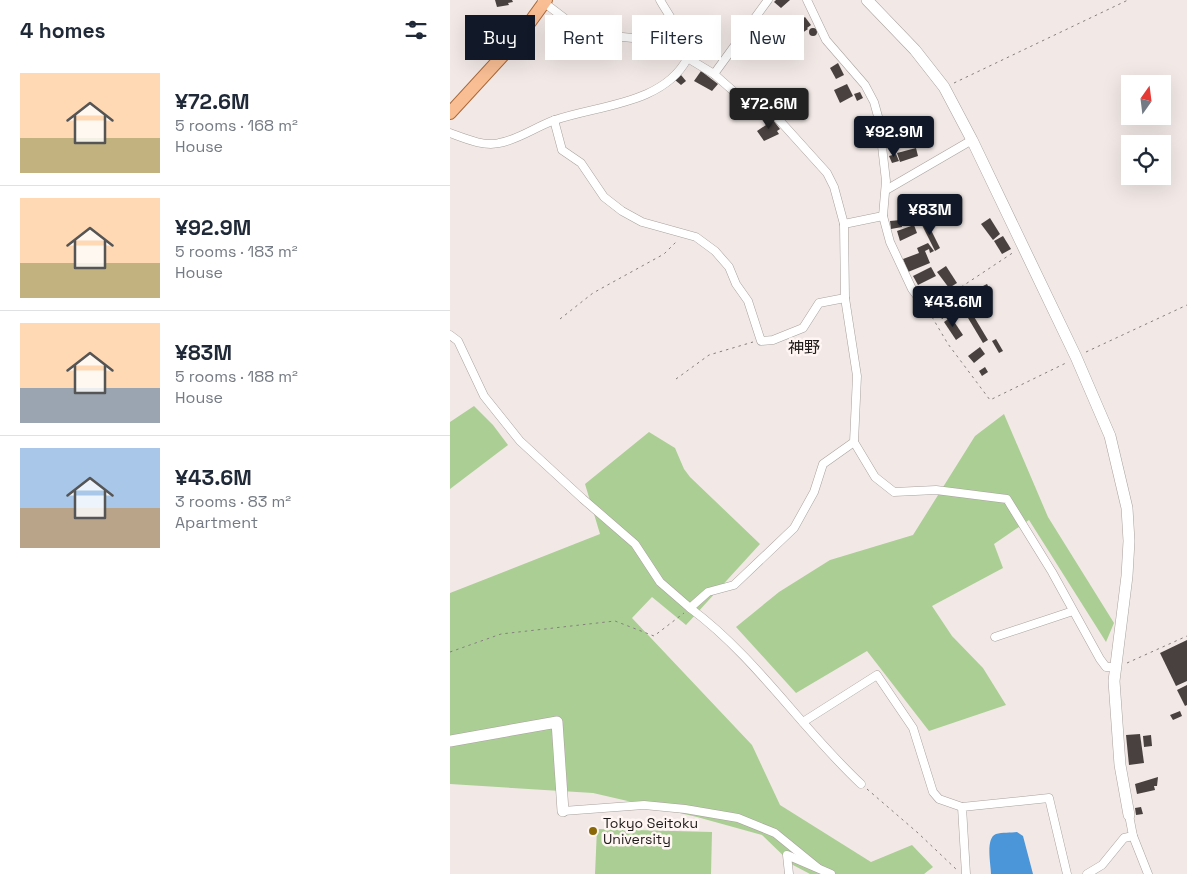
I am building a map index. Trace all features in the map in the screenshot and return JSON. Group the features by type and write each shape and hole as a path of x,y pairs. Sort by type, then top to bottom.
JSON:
{"main road":[{"path":"450,112 517,40 543,1"}],"street":[{"path":"660,0 669,15"},
{"path":"714,74 768,0"},
{"path":"807,0 826,40 866,85 874,102 881,137 886,190 883,216 890,242 912,289 927,310"},
{"path":"867,0 915,50 944,87 1023,246 1076,358 1110,436 1127,508 1129,541 1127,576 1115,667 1115,713 1120,765 1133,836 1148,874"},
{"path":"543,1 576,27 592,34 632,38"},
{"path":"450,133 475,141 500,143 554,120 634,100 667,82 682,69 684,60"},
{"path":"689,60 714,74 740,97 771,111 827,173 834,187 844,224 845,298 857,376 854,442 875,477 894,492 936,490 1007,499 1052,572 1100,659 1106,667 1115,667"},
{"path":"554,120 562,150 581,163 604,197 642,222 702,240 729,267 736,284 748,301 761,340 773,340 795,332 803,328 819,303 845,298"},
{"path":"886,190 972,140"},
{"path":"844,224 883,216"},
{"path":"450,335 458,340 484,396 520,441 582,499 635,544 660,582 715,627 742,654 831,756 861,784"},
{"path":"690,608 708,592 734,585 794,528 814,492 823,464 854,442"},
{"path":"995,638 1072,611"},
{"path":"803,722 877,675 913,728 933,792 939,799 962,807 1049,798 1067,874"},
{"path":"450,741 557,722 563,810 644,805 685,809 738,818 775,833 818,868"},
{"path":"962,807 966,874"},
{"path":"1087,874 1102,865 1124,838 1133,836"},
{"path":"789,874 787,854 831,874"}],"path":[{"path":"944,87 1128,0"},
{"path":"560,319 593,293 664,254 684,234"},
{"path":"1023,246 927,310 948,344 990,400 1187,305"},
{"path":"676,379 710,355 745,343 761,340"},
{"path":"450,652 501,634 607,621 615,621 654,636 690,608"},
{"path":"1115,667 1187,636"},
{"path":"861,784 918,832 961,874"}],"green space":[{"path":"474,406 493,425 508,445 450,489 450,422"},
{"path":"1004,414 1048,517 1114,623 1106,642 1029,520 994,544 1003,568 932,606 952,636 983,668 1006,705 929,731 867,651 796,693 736,627 779,592 830,560 913,535 975,436"},
{"path":"649,432 675,448 684,469 690,477 760,544 686,625 652,597 632,618 752,745 780,805 871,862 912,845 933,867 924,874 810,874 793,865 762,835 697,817 593,793 450,784 450,593 600,534 585,484"},
{"path":"597,829 712,832 711,874 595,874"}],"water":[{"path":"1017,832 1023,836 1033,874 991,874 990,846 993,836 998,833"}],"building":[{"path":"495,0 512,0 513,2 508,3 509,5 497,7"},
{"path":"776,0 790,0 781,8 774,2"},
{"path":"804,18 811,25 804,32"},
{"path":"813,28 817,32 813,36 809,32"},
{"path":"838,63 844,75 836,79 830,68"},
{"path":"701,71 718,84 712,91 694,81"},
{"path":"681,75 686,81 681,85 675,80"},
{"path":"847,84 853,96 840,103 834,90"},
{"path":"860,92 863,98 857,101 854,94"},
{"path":"769,119 771,122 773,120 780,129 777,131 779,134 764,141 757,131 766,125 765,122"},
{"path":"916,148 918,156 900,162 897,153"},
{"path":"896,154 899,161 892,163 889,156"},
{"path":"918,205 922,219 902,220 900,211"},
{"path":"990,218 1000,234 993,240 981,224"},
{"path":"901,220 902,227 891,229 890,221"},
{"path":"926,220 940,248 935,251 921,223"},
{"path":"914,225 917,233 900,241 897,231"},
{"path":"1003,236 1011,249 1002,254 994,241"},
{"path":"928,243 934,251 930,253 929,249 925,251 930,263 908,272 903,259 919,253 917,248"},
{"path":"946,266 957,283 949,288 937,272"},
{"path":"931,267 936,276 918,285 913,276"},
{"path":"987,284 989,288 979,293 977,289"},
{"path":"964,300 988,340 983,343 959,303"},
{"path":"944,308 948,315 942,319 938,312"},
{"path":"951,317 963,335 956,340 944,322"},
{"path":"996,339 1003,351 999,353 992,341"},
{"path":"980,347 985,354 974,363 968,356"},
{"path":"985,367 988,372 982,376 979,371"},
{"path":"1187,640 1187,681 1176,686 1160,653"},
{"path":"1187,685 1187,705 1185,706 1177,690"},
{"path":"1180,711 1182,716 1173,720 1170,715"},
{"path":"1140,734 1144,763 1129,765 1126,735"},
{"path":"1151,735 1152,746 1144,747 1143,736"},
{"path":"1158,777 1157,786 1154,786 1155,790 1137,794 1135,784"},
{"path":"1141,807 1143,814 1136,815 1135,808"}],"place":[{"name":"Tokyo Seitoku University","path":"593,831"}],"district":[{"name":"神野","path":"804,347"}]}
